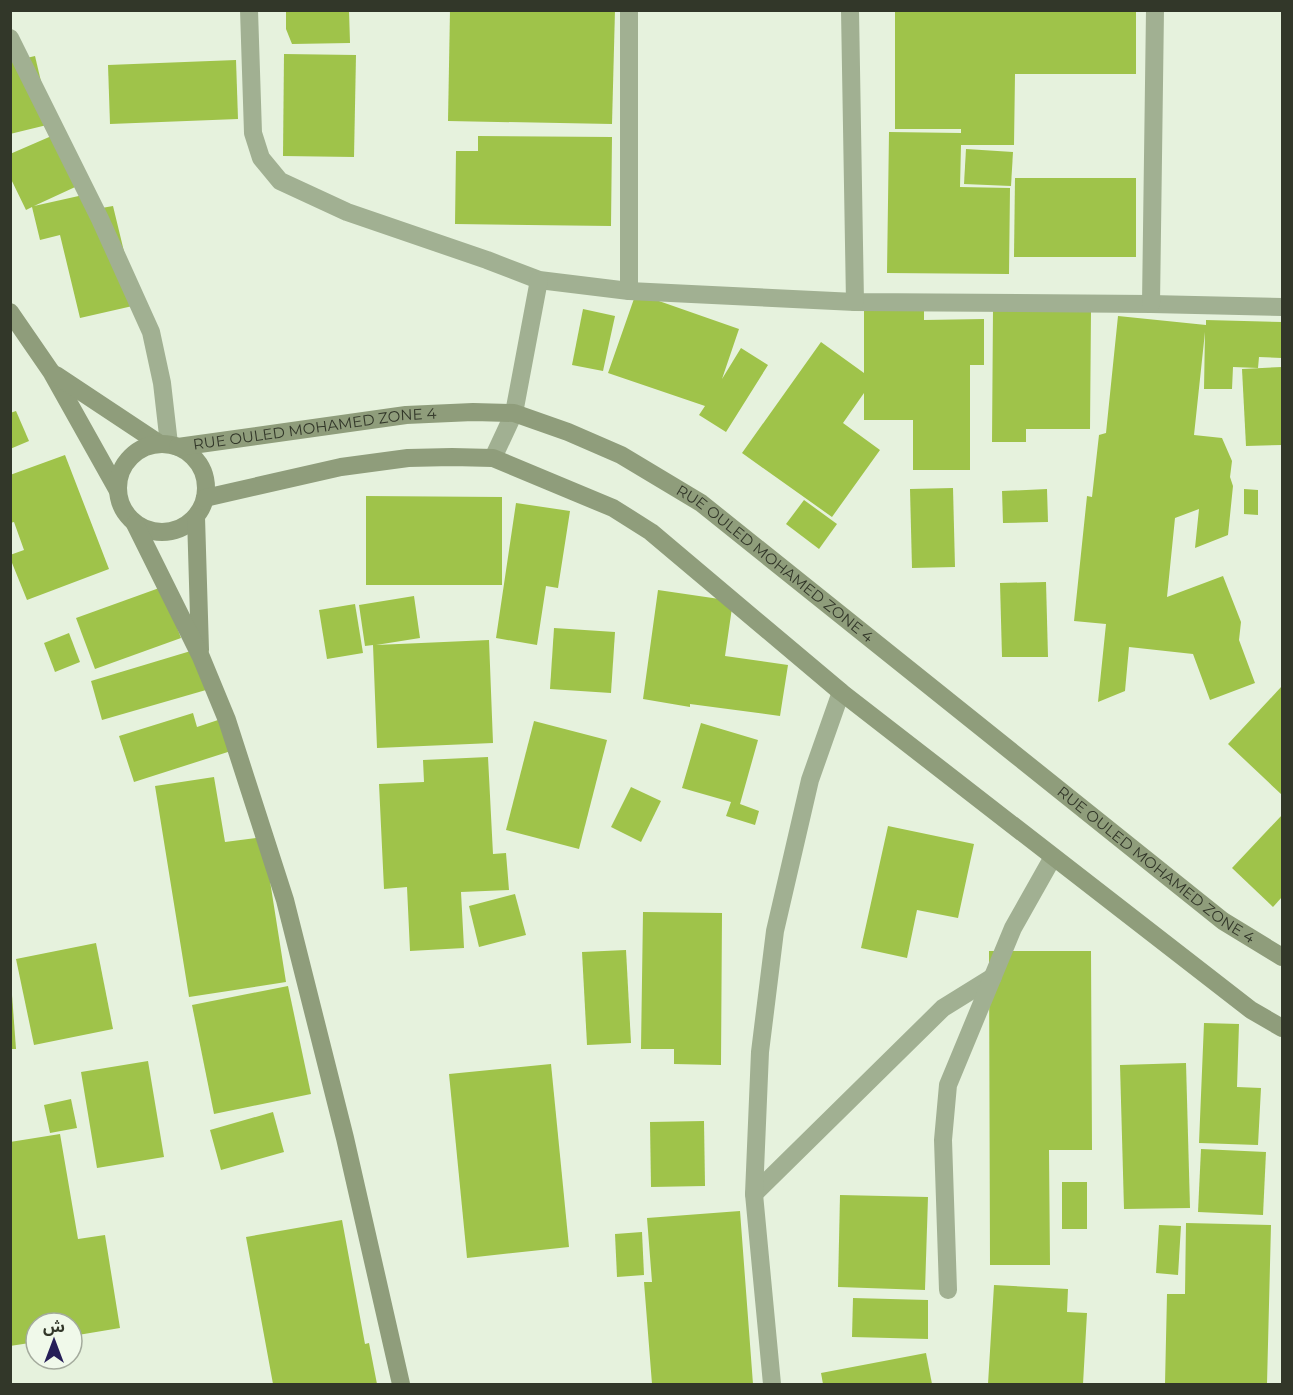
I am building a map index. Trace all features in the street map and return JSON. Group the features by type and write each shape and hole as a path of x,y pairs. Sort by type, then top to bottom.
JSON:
{"street":[{"path":"249,10 253,133 261,158 280,181 347,212 488,260 539,280 629,291 855,302 1151,304 1282,308"},
{"path":"629,10 629,291"},
{"path":"850,10 855,302"},
{"path":"1151,304 1155,10"},
{"path":"10,38 100,219 151,332 162,383 169,445"},
{"path":"493,458 514,413 539,280"},
{"path":"10,312 52,373 117,489"},
{"path":"52,373 169,445 192,455 201,467 206,482 202,508 185,526 160,533 135,524 125,514 119,503 118,476 124,463 134,453 146,446 169,445"},
{"name":"RUE OULED MOHAMED ZONE 4","path":"169,445 406,415 473,412 514,413 568,432 621,456 701,503 939,696 1223,921 1282,957"},
{"path":"205,498 341,467 408,458 493,458 614,508 651,532 841,692 1251,1010 1282,1028"},
{"path":"195,517 201,657"},
{"path":"135,524 201,657 227,720 285,900 345,1138 401,1384"},
{"path":"772,1384 754,1194 760,1052 775,931 810,780 841,692"},
{"path":"948,1290 943,1140 948,1085 1013,928 1053,857"},
{"path":"754,1194 943,1008 993,976"}],"building":[{"path":"286,10 349,10 350,43 292,44 286,29"},
{"path":"450,10 615,10 612,124 448,121"},
{"path":"895,10 1136,10 1136,74 1015,74 1014,145 961,145 960,187 1010,188 1009,274 887,273 889,132 961,133 961,129 895,129"},
{"path":"284,54 356,55 354,157 283,156"},
{"path":"35,56 51,124 10,134 10,62"},
{"path":"236,60 238,119 110,124 108,65"},
{"path":"63,131 86,182 34,206 92,193 96,209 113,206 137,305 80,318 60,235 40,240 32,207 26,210 10,177 10,154"},
{"path":"478,136 612,137 611,226 455,224 456,151 478,151"},
{"path":"966,149 1013,152 1011,186 964,184"},
{"path":"1015,178 1136,178 1136,257 1014,257"},
{"path":"636,293 739,329 722,379 741,348 768,365 726,432 699,415 705,406 608,373"},
{"path":"864,294 924,294 924,320 984,319 984,365 970,365 970,470 913,470 913,420 864,420 864,393 843,423 880,450 832,517 742,453 821,342 864,373"},
{"path":"583,309 615,316 603,371 572,365"},
{"path":"993,309 1091,311 1090,429 1026,429 1026,442 992,442"},
{"path":"1118,316 1206,325 1206,320 1282,322 1282,358 1259,357 1258,368 1233,367 1232,389 1204,389 1205,332 1194,435 1222,438 1232,461 1230,477 1233,486 1228,535 1195,548 1199,509 1175,518 1167,597 1223,576 1241,622 1239,640 1255,683 1210,700 1193,654 1129,647 1125,691 1098,702 1106,624 1074,621 1087,496 1092,497 1099,435 1106,433"},
{"path":"1282,367 1282,445 1246,446 1242,369"},
{"path":"16,411 29,441 10,449 10,413"},
{"path":"65,455 109,569 27,600 10,558 10,555 24,550 14,522 10,523 10,475"},
{"path":"953,488 955,567 912,568 910,489"},
{"path":"1047,489 1048,522 1003,523 1002,491"},
{"path":"1244,489 1258,490 1258,515 1244,514"},
{"path":"366,496 502,497 502,585 366,585"},
{"path":"804,500 837,524 819,549 786,524"},
{"path":"516,503 570,511 558,588 546,586 537,645 496,638"},
{"path":"1046,582 1048,657 1002,657 1000,583"},
{"path":"162,587 181,638 95,669 76,618"},
{"path":"658,590 733,601 725,656 788,665 780,716 690,704 690,707 643,699"},
{"path":"414,596 420,638 376,645 489,640 493,743 377,748 373,645 365,646 359,605"},
{"path":"355,604 363,653 327,659 319,610"},
{"path":"554,628 615,632 611,693 550,689"},
{"path":"69,633 80,662 55,672 44,643"},
{"path":"194,650 206,690 102,720 91,681"},
{"path":"1282,686 1282,795 1228,744"},
{"path":"193,713 197,727 221,719 231,751 134,782 119,736"},
{"path":"534,721 607,740 579,849 506,830"},
{"path":"701,723 758,740 740,804 759,811 755,825 726,816 731,802 682,788"},
{"path":"488,757 493,854 506,853 509,890 461,892 464,948 410,951 407,887 384,889 379,784 424,782 423,760"},
{"path":"214,777 225,842 263,837 286,982 189,997 155,786"},
{"path":"631,787 661,801 641,842 611,827"},
{"path":"1282,815 1282,897 1273,907 1232,868"},
{"path":"888,826 974,844 958,918 917,910 907,958 861,948"},
{"path":"515,894 526,935 479,947 469,906"},
{"path":"643,912 722,913 721,1065 674,1064 674,1049 641,1049"},
{"path":"96,943 113,1029 34,1045 16,959"},
{"path":"626,950 631,1043 587,1045 582,952"},
{"path":"989,951 1091,951 1092,1150 1049,1150 1050,1265 990,1265"},
{"path":"288,986 311,1094 214,1114 192,1005"},
{"path":"10,995 12,995 16,1049 10,1049"},
{"path":"1204,1023 1239,1024 1237,1087 1261,1088 1258,1145 1199,1143"},
{"path":"148,1061 164,1157 97,1168 81,1072"},
{"path":"1186,1063 1190,1208 1124,1209 1120,1065"},
{"path":"551,1064 569,1247 467,1258 449,1074"},
{"path":"71,1099 77,1128 50,1133 44,1105"},
{"path":"273,1112 284,1152 221,1170 210,1130"},
{"path":"704,1121 705,1186 651,1187 650,1122"},
{"path":"60,1134 78,1239 105,1235 120,1328 84,1334 84,1311 24,1311 24,1344 10,1346 10,1142"},
{"path":"1201,1149 1266,1152 1263,1215 1198,1212"},
{"path":"1062,1182 1087,1182 1087,1229 1062,1229"},
{"path":"840,1195 928,1197 925,1290 838,1287"},
{"path":"740,1211 753,1384 652,1384 644,1282 652,1282 647,1218"},
{"path":"342,1220 365,1344 369,1343 377,1384 273,1384 246,1237"},
{"path":"1186,1223 1271,1225 1267,1384 1165,1384 1167,1294 1185,1294"},
{"path":"1159,1225 1181,1226 1178,1275 1156,1273"},
{"path":"642,1232 644,1275 617,1277 615,1234"},
{"path":"994,1285 1068,1289 1067,1312 1087,1313 1083,1384 988,1384"},
{"path":"853,1298 928,1300 928,1339 852,1337"},
{"path":"926,1353 932,1384 823,1384 821,1373"}]}
